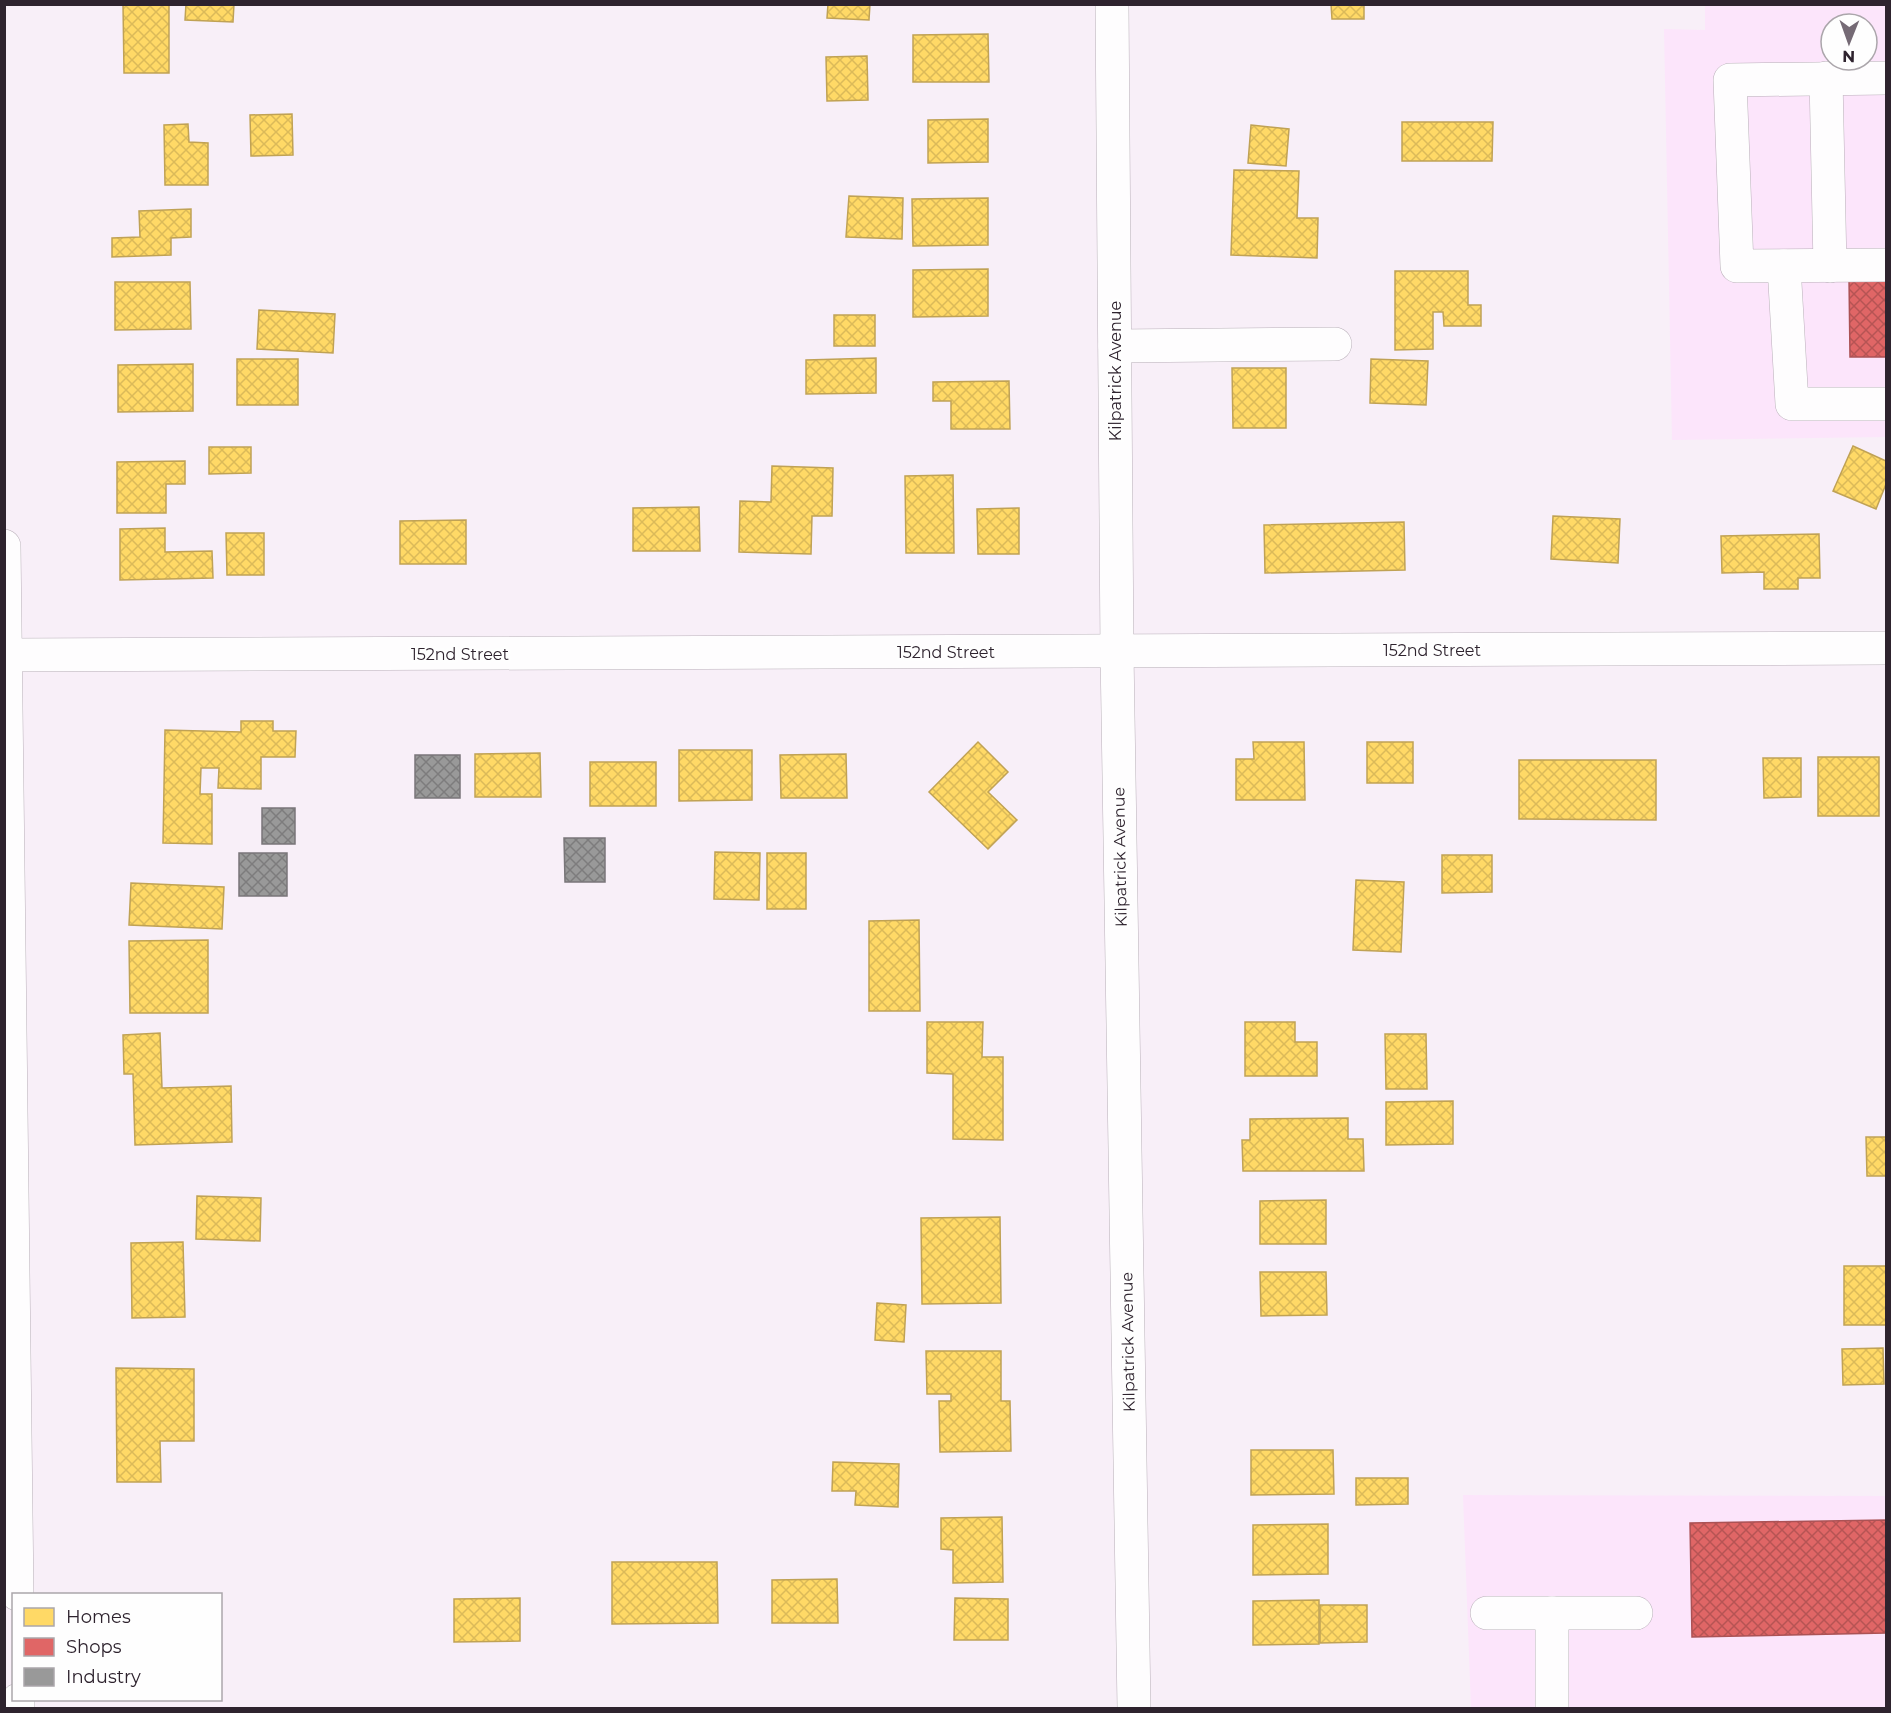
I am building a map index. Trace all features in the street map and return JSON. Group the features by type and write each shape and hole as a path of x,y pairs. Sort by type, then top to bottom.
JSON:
{"street":[{"name":"Kilpatrick Avenue","path":"1112,4 1117,652 1134,1708"},
{"path":"1826,78 1830,266"},
{"path":"1887,78 1730,80 1737,266 1887,265"},
{"path":"1784,266 1792,404 1887,404"},
{"path":"1114,346 1335,344"},
{"path":"4,546 17,1593"},
{"name":"152nd Street","path":"5,655 1887,648"},
{"path":"1486,1613 1636,1613"},
{"path":"1552,1613 1552,1708"}],"shaded area":[{"path":"1705,5 1886,5 1886,437 1672,440 1664,29 1705,30"},
{"path":"1463,1495 1886,1496 1886,1708 1471,1708"}],"building: Homes":[{"path":"123,4 169,4 169,73 124,73"},
{"path":"186,4 234,4 233,22 185,20"},
{"path":"828,4 870,4 869,20 827,18"},
{"path":"1331,4 1364,4 1364,19 1332,19"},
{"path":"988,34 989,82 913,82 913,35"},
{"path":"867,56 868,100 827,101 826,57"},
{"path":"292,114 293,155 251,156 250,115"},
{"path":"988,119 988,162 928,163 928,120"},
{"path":"1402,122 1493,122 1492,161 1402,161"},
{"path":"188,124 189,142 208,143 208,185 165,185 164,125"},
{"path":"1251,125 1289,129 1286,166 1248,163"},
{"path":"1234,170 1299,171 1297,218 1318,218 1317,258 1231,255"},
{"path":"849,196 903,198 902,239 846,237"},
{"path":"988,198 988,245 913,246 912,199"},
{"path":"191,209 191,237 171,238 171,255 112,257 112,238 140,237 139,211"},
{"path":"988,269 988,316 913,317 913,270"},
{"path":"1395,271 1468,271 1468,305 1481,305 1481,326 1444,326 1443,312 1433,312 1433,349 1395,350"},
{"path":"115,282 190,282 191,329 115,330"},
{"path":"259,310 335,314 333,353 257,349"},
{"path":"834,315 875,315 875,346 834,346"},
{"path":"876,358 876,393 806,394 806,360"},
{"path":"237,359 298,359 298,405 237,405"},
{"path":"1371,359 1428,361 1426,405 1370,403"},
{"path":"193,364 193,411 118,412 118,365"},
{"path":"1232,368 1286,368 1286,428 1233,428"},
{"path":"1009,381 1010,429 951,429 951,401 933,401 933,382"},
{"path":"1853,446 1886,461 1886,484 1876,509 1833,491"},
{"path":"209,447 251,447 251,473 209,474"},
{"path":"185,461 185,484 166,484 166,513 117,513 117,462"},
{"path":"772,466 833,468 832,516 812,516 811,554 739,552 740,501 771,502"},
{"path":"953,475 954,553 906,553 905,476"},
{"path":"699,507 700,551 633,551 633,508"},
{"path":"1019,508 1019,554 978,554 977,509"},
{"path":"1553,516 1620,519 1618,563 1551,559"},
{"path":"466,520 466,564 400,564 400,521"},
{"path":"1404,522 1405,570 1265,573 1264,525"},
{"path":"165,528 165,552 212,551 213,578 120,580 120,529"},
{"path":"226,533 264,533 264,575 227,575"},
{"path":"1819,534 1820,578 1798,578 1798,589 1764,589 1764,572 1722,573 1721,536"},
{"path":"241,721 273,721 273,731 296,731 295,757 261,757 261,789 218,788 219,768 201,768 200,794 212,794 212,844 163,843 165,730 241,732"},
{"path":"978,742 1008,772 988,792 1017,820 988,849 929,792"},
{"path":"1253,742 1304,742 1305,800 1236,800 1236,759 1254,759"},
{"path":"1367,742 1413,742 1413,783 1367,783"},
{"path":"679,750 752,750 752,800 679,801"},
{"path":"540,753 541,797 475,797 475,754"},
{"path":"846,754 847,798 781,798 780,755"},
{"path":"1818,757 1879,757 1879,816 1818,816"},
{"path":"1763,758 1801,758 1801,797 1764,798"},
{"path":"1519,760 1656,760 1656,820 1519,819"},
{"path":"590,762 656,762 656,806 590,806"},
{"path":"715,852 760,853 759,900 714,899"},
{"path":"767,853 806,853 806,909 767,909"},
{"path":"1442,855 1492,855 1492,892 1442,893"},
{"path":"1356,880 1404,882 1401,952 1353,950"},
{"path":"131,883 224,887 222,929 129,925"},
{"path":"919,920 920,1011 869,1011 869,921"},
{"path":"208,940 208,1013 130,1013 129,941"},
{"path":"927,1022 983,1022 982,1057 1003,1057 1003,1140 953,1139 953,1074 927,1073"},
{"path":"1245,1022 1295,1022 1295,1042 1317,1042 1317,1076 1245,1076"},
{"path":"160,1033 162,1088 231,1086 232,1142 135,1145 133,1074 124,1074 123,1035"},
{"path":"1385,1034 1426,1034 1427,1089 1386,1089"},
{"path":"1453,1101 1453,1144 1386,1145 1386,1102"},
{"path":"1348,1118 1348,1139 1363,1139 1364,1171 1243,1171 1242,1140 1250,1140 1250,1119"},
{"path":"1866,1137 1886,1137 1886,1176 1867,1176"},
{"path":"197,1196 261,1198 260,1241 196,1239"},
{"path":"1326,1200 1326,1244 1260,1244 1260,1201"},
{"path":"1000,1217 1001,1303 922,1304 921,1218"},
{"path":"183,1242 185,1317 132,1318 131,1243"},
{"path":"1844,1266 1886,1266 1886,1325 1844,1325"},
{"path":"1260,1272 1326,1272 1327,1315 1261,1316"},
{"path":"877,1303 906,1305 904,1342 875,1340"},
{"path":"1883,1348 1884,1384 1843,1385 1842,1349"},
{"path":"926,1351 1001,1351 1001,1401 1010,1401 1011,1451 940,1452 939,1401 951,1401 951,1394 927,1394"},
{"path":"116,1368 194,1369 194,1441 160,1441 161,1482 117,1482"},
{"path":"1251,1450 1333,1450 1334,1494 1251,1495"},
{"path":"833,1462 899,1464 898,1507 855,1505 856,1491 832,1491"},
{"path":"1356,1478 1408,1478 1408,1504 1356,1505"},
{"path":"1002,1517 1003,1582 953,1583 953,1550 941,1549 941,1518"},
{"path":"1328,1524 1328,1574 1253,1575 1253,1525"},
{"path":"612,1562 717,1562 718,1623 612,1624"},
{"path":"837,1579 838,1623 772,1623 772,1580"},
{"path":"520,1598 520,1641 454,1642 454,1599"},
{"path":"955,1598 1008,1599 1008,1640 954,1640"},
{"path":"1319,1600 1319,1644 1253,1645 1253,1601"},
{"path":"1320,1605 1367,1605 1367,1642 1320,1643"}],"building: Shops":[{"path":"1849,278 1886,278 1886,357 1850,357"},
{"path":"1886,1520 1886,1633 1692,1637 1690,1523"}],"building: Industry":[{"path":"415,755 460,755 460,798 415,798"},
{"path":"262,808 295,808 295,844 262,844"},
{"path":"564,838 605,838 605,882 565,882"},
{"path":"239,853 287,853 287,896 239,896"}]}
